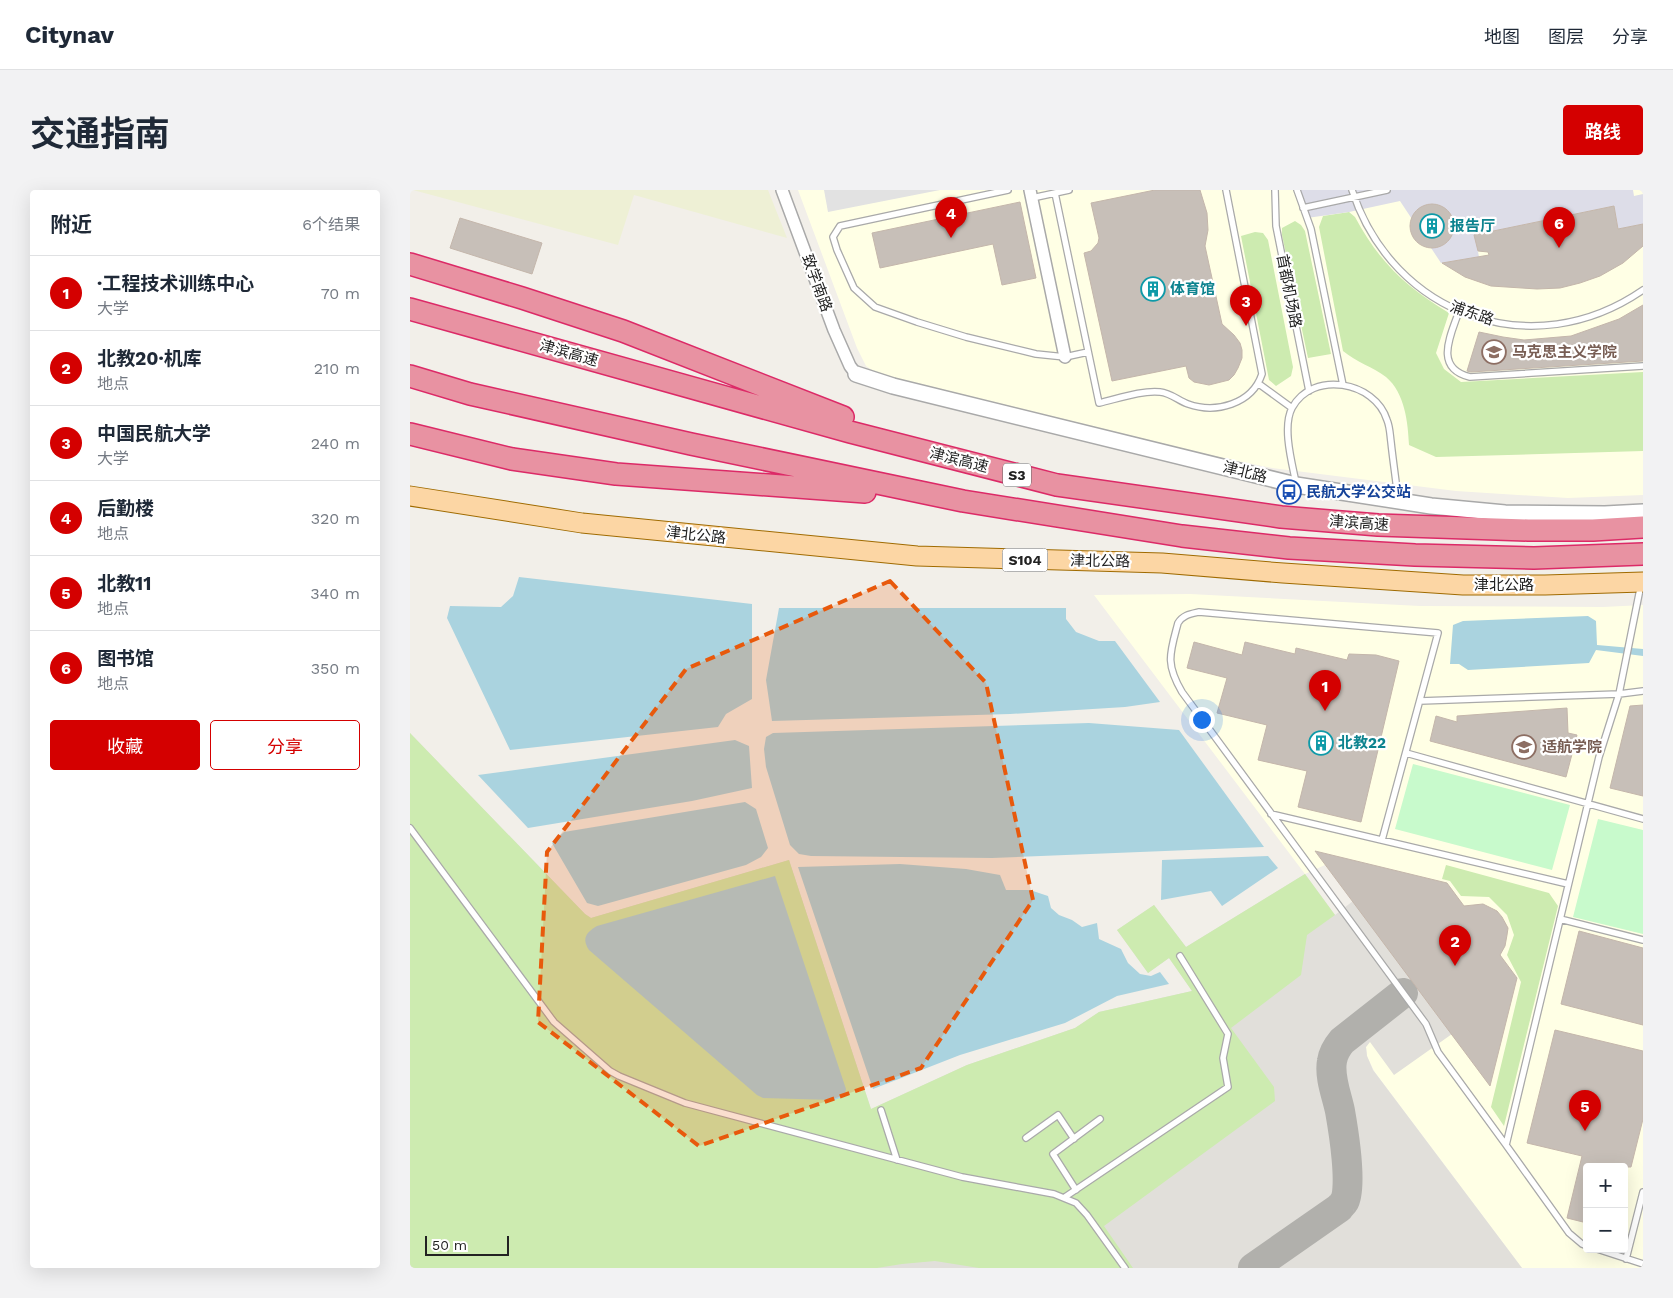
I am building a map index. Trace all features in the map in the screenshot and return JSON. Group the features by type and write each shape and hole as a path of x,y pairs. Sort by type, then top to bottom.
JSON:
{"highway":[{"path":"410,264 623,331 941,455"},
{"name":"津滨高速","path":"410,309 841,429 1057,485 1281,517 1378,525 1593,530 1643,527"},
{"name":"津滨高速","path":"410,376 470,394 691,444 963,501 1182,536 1289,548 1415,555 1534,558 1643,554"},
{"path":"410,434 512,459 616,474 963,501"}],"main road":[{"name":"津北公路","path":"410,490 572,515 804,540 915,549 1170,556 1287,567 1443,578 1642,580"},
{"name":"津北公路","path":"410,496 582,523 917,556 1162,563 1463,585 1564,585 1642,580"}],"street":[{"name":"致学南路","path":"782,190 834,330 850,366 856,374"},
{"path":"1031,194 1065,357"},
{"name":"津北路","path":"856,374 893,386 1296,485 1398,502 1505,513 1605,514 1643,512"}],"lane":[{"path":"1008,190 840,226 833,237 836,250 854,288 875,307 966,337 1036,354 1065,357 1088,352"},
{"path":"1031,194 1055,193 1069,190"},
{"path":"1055,193 1099,403 1160,392 1174,396 1187,404 1205,408 1220,408 1236,403 1250,394 1259,384 1262,374 1226,190"},
{"name":"首都机场路","path":"1275,190 1276,226 1309,391"},
{"path":"1297,190 1311,229 1344,385"},
{"name":"浦东路","path":"1352,190 1370,232 1396,268 1430,296 1460,311 1487,320 1512,325 1562,324 1610,310 1643,290"},
{"path":"1304,208 1387,190"},
{"path":"1460,311 1447,344 1448,360 1452,368 1462,375 1470,377 1643,366"},
{"path":"1259,384 1292,408"},
{"path":"1296,485 1288,432 1288,421 1292,408 1309,391 1324,385 1356,387 1368,394 1378,404 1388,420 1398,502"},
{"path":"1506,1145 1599,757 1619,694 1642,580"},
{"path":"1382,840 1438,633 1199,612 1187,614 1181,618 1170,656 1172,672 1182,692 1426,1024 1438,1052 1569,1234 1583,1244"},
{"path":"1420,701 1619,694 1643,691"},
{"path":"1406,753 1643,819"},
{"path":"1270,814 1568,884"},
{"path":"410,828 554,1022 610,1071 685,1103 962,1177 1054,1194 1065,1198 1076,1203 1125,1268"},
{"path":"1560,919 1643,940"},
{"path":"1065,1198 1228,1087 1223,1058 1228,1034 1180,956"},
{"path":"881,1110 897,1160"},
{"path":"1026,1138 1058,1115 1074,1139"},
{"path":"1076,1190 1053,1154 1100,1120"},
{"path":"1626,1260 1643,1192"},
{"path":"1608,1253 1643,1264"}],"highlighted area":[{"path":"890,581 986,683 1033,900 921,1068 699,1146 538,1022 547,852 686,669"}],"shaded area":[{"path":"413,190 768,190 787,238 634,195 618,245"},
{"path":"798,190 1643,190 1643,495 1568,498 1456,491 1272,468 1091,431 881,376 866,366 857,348"},
{"path":"824,190 940,190 828,212"},
{"path":"1297,190 1633,190 1634,196 1643,194 1643,224 1618,229 1614,206 1475,235 1479,257 1441,263 1400,201 1349,212 1307,218"},
{"path":"1190,594 1420,606 1603,607 1643,605 1643,1268 1522,1268 1374,1071 1367,1056 1366,1047 1370,1041 1353,901 1325,865 1305,874 1094,595"},
{"path":"410,733 591,918 789,860 871,1109 967,1065 1075,1028 1099,1012 1192,991 1169,958 1148,973 1117,930 1154,905 1186,947 1305,874 1335,915 1353,901 1452,1034 1394,1075 1370,1042 1366,1047 1367,1056 1373,1070 1522,1268 410,1268"}],"green space":[{"path":"1349,212 1355,217 1374,247 1395,272 1420,293 1449,313 1436,353 1444,369 1461,382 1643,372 1643,451 1436,457 1409,445 1404,409 1397,391 1381,373 1343,351 1319,227 1323,216"},
{"path":"1295,221 1305,231 1331,354 1308,358 1282,235 1282,228"},
{"path":"1255,232 1263,233 1268,240 1293,367 1291,376 1276,386 1269,380 1241,236"},
{"path":"410,733 591,918 789,860 871,1109 967,1065 1075,1028 1099,1012 1192,991 1169,958 1148,973 1117,930 1154,905 1186,947 1305,874 1335,915 1307,935 1301,975 1231,1028 1274,1087 1275,1101 1104,1226 1133,1268 979,1268 935,1261 877,1268 410,1268"},
{"path":"1413,764 1570,805 1552,870 1395,829"},
{"path":"1598,819 1643,830 1643,934 1573,917"},
{"path":"1446,865 1549,893 1558,906 1504,1126 1491,1107 1521,982 1507,955 1514,935 1507,915 1489,897 1461,896 1450,881 1442,879"}],"water":[{"path":"519,577 752,604 752,699 726,714 718,727 510,750 447,618 450,606 501,607 513,596"},
{"path":"779,608 1066,608 1066,619 1076,632 1099,641 1115,641 1160,702 1125,707 1010,714 772,721 766,680"},
{"path":"1588,616 1596,621 1597,645 1643,649 1643,656 1596,650 1589,663 1468,670 1459,664 1450,664 1453,625 1463,621"},
{"path":"1089,723 1179,730 1264,847 992,858 811,856 799,854 790,845 766,767 764,749 766,737 773,733"},
{"path":"735,740 749,746 752,788 692,801 528,828 478,775"},
{"path":"745,802 756,809 768,848 761,857 746,865 598,906 587,903 552,843 564,832"},
{"path":"1268,856 1278,868 1222,906 1211,891 1161,900 1162,860"},
{"path":"900,864 966,869 1000,875 1006,890 1030,890 1048,896 1051,908 1059,915 1072,920 1082,927 1097,923 1099,939 1121,949 1128,963 1140,974 1151,976 1160,972 1169,984 1117,996 1065,1023 960,1055 873,1089 798,867"},
{"path":"775,876 846,1089 842,1096 834,1100 763,1098 757,1095 589,950 585,942 588,933 597,926"}],"building":[{"name":"体育馆","path":"1155,190 1200,190 1207,213 1208,230 1205,246 1222,324 1234,335 1240,343 1242,350 1242,358 1238,368 1229,380 1209,385 1194,382 1189,378 1186,366 1112,381 1084,253 1091,251 1098,243 1099,238 1091,203"},
{"path":"1020,202 1036,278 1002,285 993,244 880,268 872,233"},
{"name":"报告厅","path":"1428,204 1436,204 1448,210 1454,226 1448,242 1436,248 1428,248 1416,242 1410,230 1410,222 1416,210"},
{"path":"1614,206 1618,229 1643,224 1643,246 1623,263 1600,276 1580,283 1560,288 1537,289 1491,286 1465,277 1442,263 1489,255 1488,252 1478,251 1474,235"},
{"path":"460,218 542,243 532,274 450,248"},
{"path":"1643,305 1643,361 1467,371 1479,332 1524,340 1571,336 1619,319"},
{"name":"北教22","path":"1194,642 1242,655 1245,642 1295,654 1296,648 1347,660 1349,654 1376,655 1399,661 1361,822 1298,807 1307,771 1258,760 1267,725 1217,713 1227,678 1187,668"},
{"path":"1643,705 1643,796 1610,788 1630,706"},
{"path":"1567,708 1568,733 1577,735 1566,777 1430,741 1436,716 1457,722 1457,716"},
{"path":"1315,851 1447,883 1464,906 1483,904 1497,911 1502,917 1508,928 1505,946 1500,955 1517,978 1490,1086"},
{"path":"1579,931 1643,948 1643,1025 1561,1004"},
{"path":"1555,1030 1643,1051 1643,1119 1631,1167 1628,1167 1628,1163 1583,1163 1583,1222 1567,1218 1582,1156 1527,1143"}],"taxiway":[{"path":"1253,1268 1344,1203 1348,1184 1343,1130 1332,1080 1331,1067 1333,1058 1342,1041 1403,993"}],"place":[{"name":"报告厅","path":"1432,226"},
{"name":"后勤楼","path":"951,238"},
{"name":"图书馆","path":"1559,248"},
{"name":"体育馆","path":"1153,289"},
{"name":"中国民航大学","path":"1246,326"},
{"name":"马克思主义学院","path":"1494,352"},
{"name":"民航大学公交站","path":"1289,492"},
{"name":"·工程技术训练中心","path":"1325,711"},
{"name":"北教22","path":"1321,743"},
{"name":"适航学院","path":"1524,747"},
{"name":"北教20·机库","path":"1455,966"},
{"name":"北教11","path":"1585,1131"}]}
